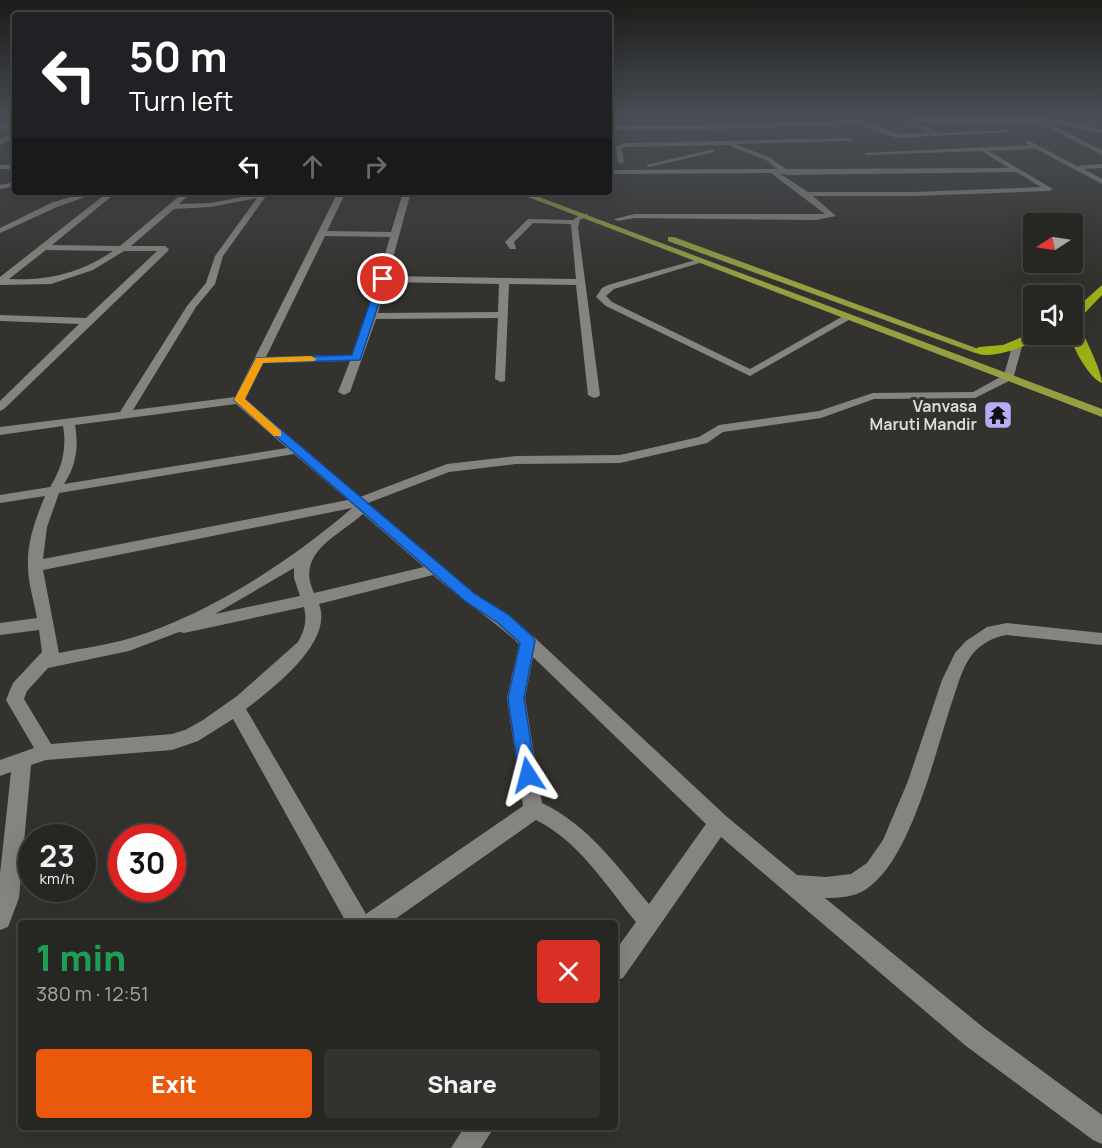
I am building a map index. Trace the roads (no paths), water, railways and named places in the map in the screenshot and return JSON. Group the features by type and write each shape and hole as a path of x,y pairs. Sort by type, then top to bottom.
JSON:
{"highway":[{"path":"1083,309 1102,288"},
{"path":"979,351 1005,349 1023,342"},
{"path":"1081,345 1086,359 1102,379"}],"main road":[{"path":"526,195 579,219 702,261 1102,413"},
{"path":"553,195 979,351"}],"street":[{"path":"708,173 831,173"},
{"path":"618,219 635,216 816,218 832,216 806,194 774,173"},
{"path":"950,173 981,192"},
{"path":"806,194 1048,189 1021,173"},
{"path":"1084,173 1102,182"},
{"path":"0,231 54,205 86,195"},
{"path":"0,282 109,195"},
{"path":"0,282 44,282 88,270 122,248 185,195"},
{"path":"173,207 211,205 255,195"},
{"path":"124,415 192,306 210,284 219,256 263,195"},
{"path":"239,400 341,195"},
{"path":"344,392 372,316 406,195"},
{"path":"513,247 509,242 531,222 579,219 579,282 594,395"},
{"path":"323,233 394,235"},
{"path":"0,407 165,249 44,247"},
{"path":"702,261 611,287 605,290 601,297 609,304 750,373 849,317"},
{"path":"383,279 579,282"},
{"path":"501,380 504,281"},
{"path":"372,316 503,315"},
{"path":"0,318 88,321"},
{"path":"35,566 359,505 447,468 516,460 620,459 703,440 719,429 821,414 873,396 975,395 1009,377 1018,344"},
{"path":"259,360 356,358"},
{"path":"0,431 239,400 470,598 504,619 719,822 975,1037 1102,1131"},
{"path":"46,752 15,700 19,688 46,662 51,654 52,648 35,566 40,527 54,490 68,468 71,437 68,422"},
{"path":"0,499 297,450"},
{"path":"46,662 137,642 175,627 306,554 339,528 359,505"},
{"path":"0,768 46,752 172,742 190,737 210,726 235,707 304,646 312,636 316,622 315,609 299,570 306,554"},
{"path":"175,627 210,623 436,569"},
{"path":"0,629 46,623"},
{"path":"794,885 839,889 859,883 876,870 902,821 962,657 984,636 1007,630 1102,639"},
{"path":"377,920 529,814 533,808 516,698 528,641"},
{"path":"235,707 357,920"},
{"path":"0,919 8,898 22,760"},
{"path":"533,808 553,815 569,828 650,923"},
{"path":"618,966 719,822"},
{"path":"464,1148 479,1130"}],"place":[{"name":"Vanvasa Maruti Mandir","path":"998,415"}]}
